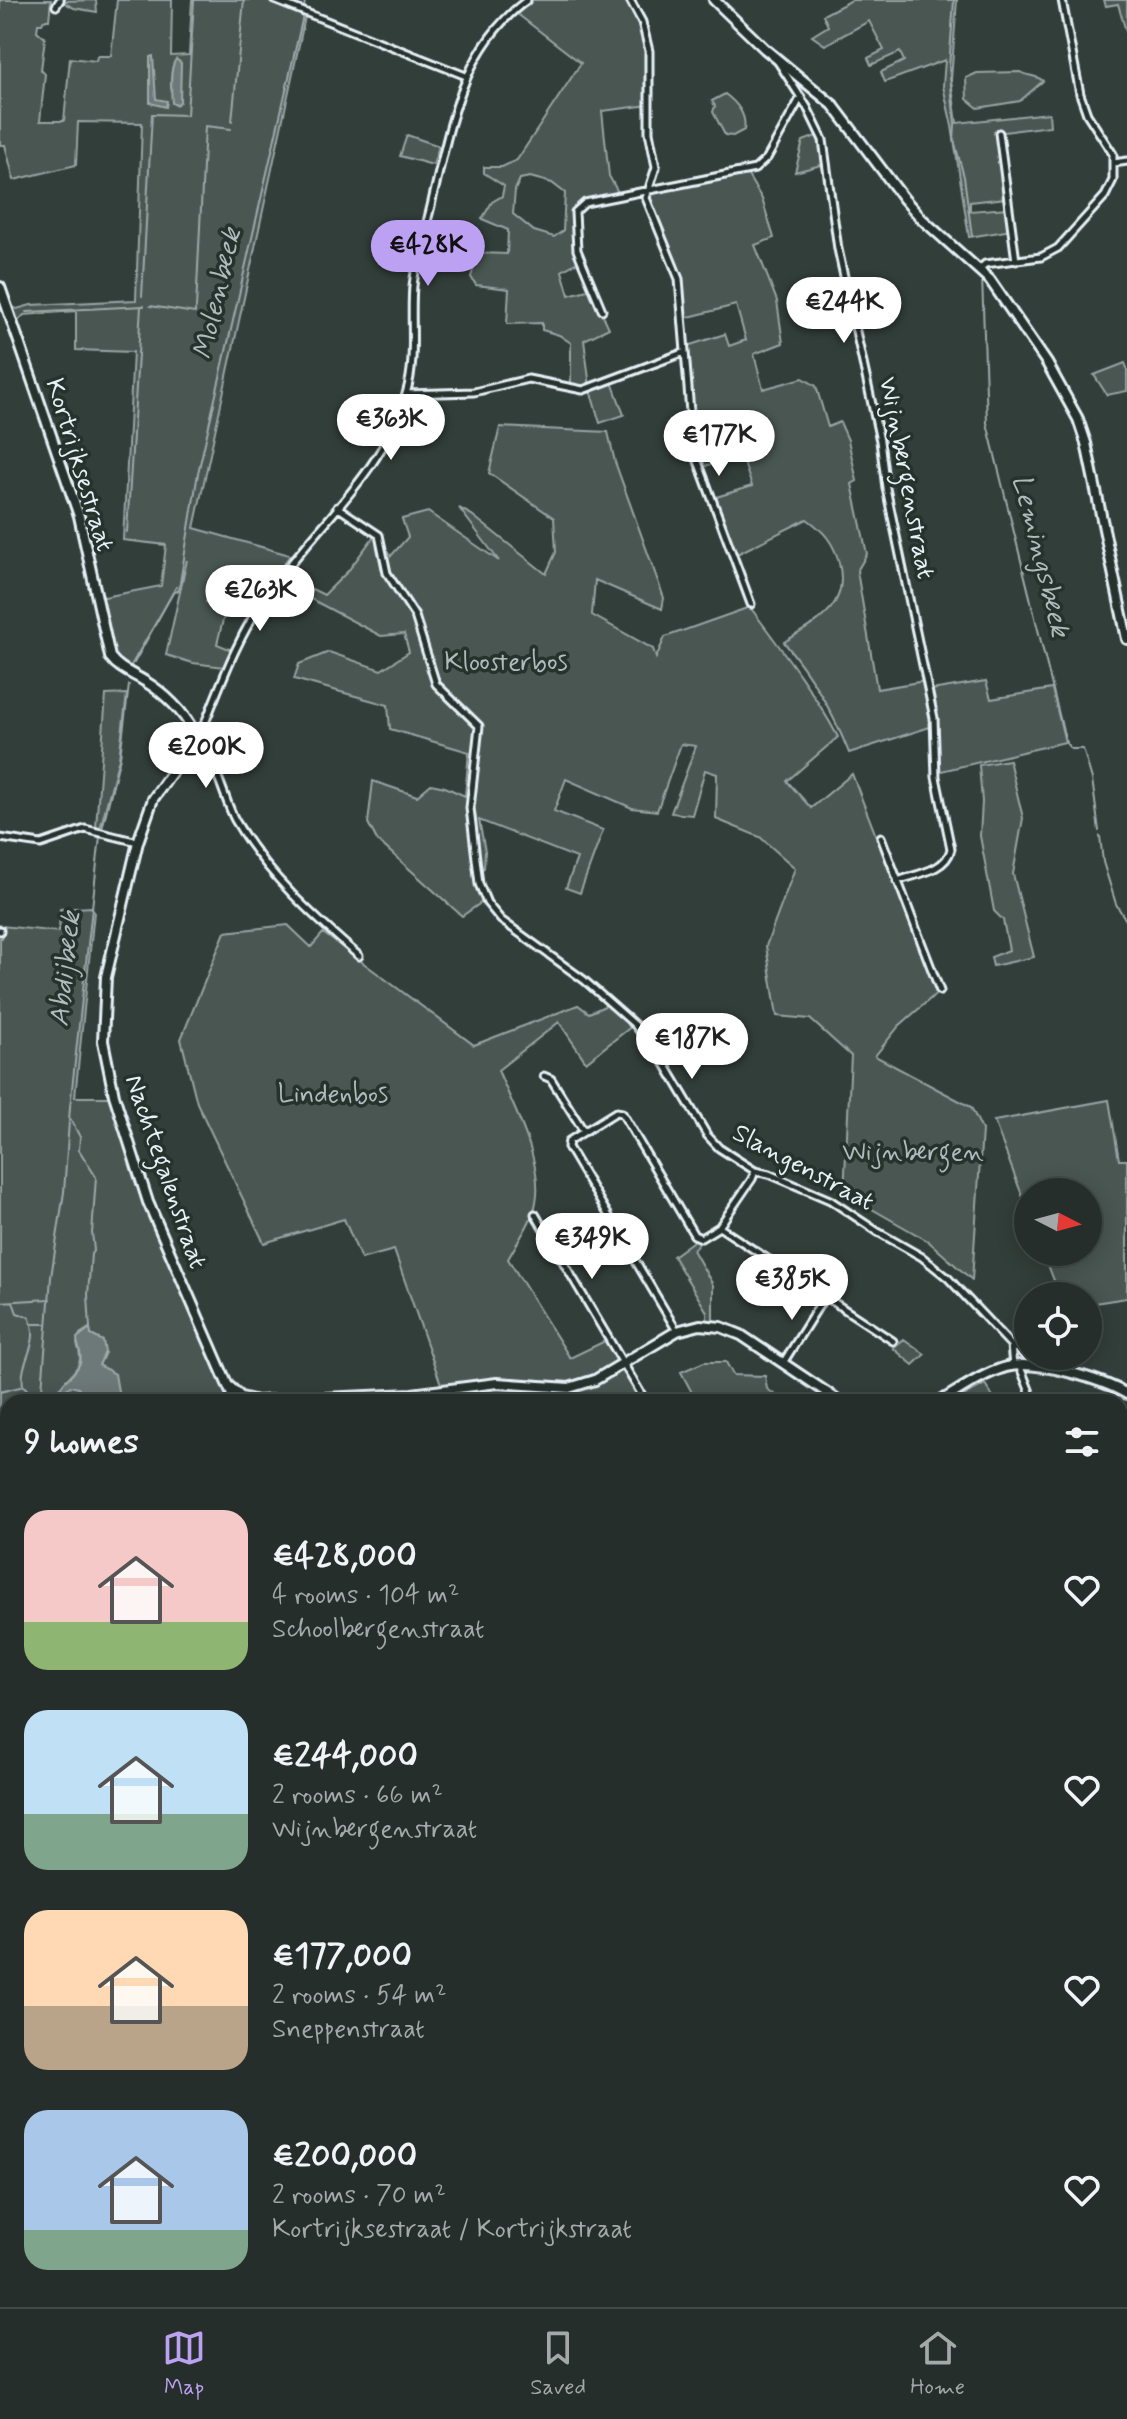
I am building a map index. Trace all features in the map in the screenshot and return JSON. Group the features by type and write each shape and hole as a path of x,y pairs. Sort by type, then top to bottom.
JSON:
{"street":[{"path":"274,0 466,76"},
{"path":"359,956 286,890 236,822 205,748 193,736 205,723 231,660 267,595 377,456 392,432 406,394 413,351 414,281 454,108 466,76 485,42 505,18 527,0"},
{"path":"630,0 642,22 649,51 649,132 656,167 648,190 648,206 679,279 696,456 751,604"},
{"path":"714,0 793,77 839,112 922,219 980,269 1047,363 1083,431 1127,639"},
{"path":"980,269 985,264 1050,253 1072,235 1105,196 1113,180 1114,163 1109,147 1083,105 1062,0"},
{"name":"Wijnbergenstraat","path":"793,77 823,140 838,249 880,441 886,488 934,718 936,777 951,842 949,856 942,865 897,881"},
{"path":"602,310 577,250 575,212 585,203 755,169 767,158 801,97"},
{"path":"999,133 1016,261"},
{"path":"1114,163 1127,161"},
{"name":"Kortrijksestraat","path":"0,287 79,516 110,657 124,671 165,697 188,721 193,736"},
{"path":"406,394 474,392 528,379 583,390 685,352"},
{"name":"Slangenstraat","path":"337,507 379,535 387,573 415,616 436,684 479,726 470,808 479,884 487,903 509,929 584,980 642,1033 665,1064 712,1142 755,1171 830,1200 931,1263 1014,1347"},
{"name":"Nachtegalenstraat","path":"193,736 153,799 138,842 106,977 103,1025 106,1063 114,1095 148,1202 235,1394"},
{"path":"0,838 41,844 85,829 138,842"},
{"path":"881,837 940,991"},
{"path":"544,1076 551,1079 583,1130"},
{"path":"677,1331 568,1147 569,1141 616,1112 622,1113 694,1235 701,1238 719,1227 755,1171"},
{"path":"535,1214 641,1394"},
{"path":"719,1227 893,1341"},
{"path":"783,1363 825,1296"},
{"path":"412,1394 497,1383 561,1389 595,1380 677,1331 700,1325 731,1330 829,1394"},
{"path":"1011,1345 1014,1358"},
{"path":"953,1394 990,1373 1014,1367"},
{"path":"1018,1370 1030,1394"},
{"name":"Slangenstraat","path":"1057,1370 1102,1381 1127,1394"}],"green space":[{"path":"0,0 51,0 49,20 38,24 37,31 45,38 40,121 64,121 70,58 96,61 97,56 111,56 117,0 172,0 171,56 189,55 192,0 268,0 305,17 194,528 290,555 260,599 211,584 206,602 226,608 217,644 232,650 224,667 166,655 187,560 179,590 173,593 129,669 113,654 99,598 161,586 166,545 123,540 133,352 76,350 76,311 24,315 17,322 10,305 17,309 31,305 136,300 142,123 78,122 76,165 14,180 5,145 0,145"},
{"path":"96,0 97,12 74,8 61,1"},
{"path":"532,0 628,0 643,38 649,105 602,111 609,176 619,194 582,203 573,209 575,249 579,261 562,271 569,295 591,289 609,328 584,340 590,387 571,387 571,343 542,330 542,323 507,324 509,289 476,285 471,277 478,253 507,254 508,230 482,219 492,202 502,196 504,186 484,173 484,167 502,167 517,160 581,63 516,13","holes":["530,177 552,183 565,193 563,231 554,237 534,231 513,214 515,190 520,179"]},
{"path":"852,0 957,0 951,80 957,123 1049,113 1050,126 996,133 1006,198 970,202 970,211 1008,208 1012,230 969,237 943,86 945,60 885,82 881,72 904,61 900,52 871,65 868,58 884,50 869,21 825,45 812,36 828,26 823,15"},
{"path":"1104,0 1127,0 1127,35 1118,4 1106,6"},
{"path":"1020,72 1043,81 1020,101 978,108 967,99 966,78 977,73"},
{"path":"725,94 737,105 744,119 744,130 733,136 725,135 713,112 715,106 712,101"},
{"path":"407,135 439,146 433,165 400,156"},
{"path":"819,135 825,164 795,172 803,141"},
{"path":"747,174 762,199 774,238 755,245 777,301 783,343 754,354 763,389 803,378 816,386 828,427 840,422 848,440 857,481 852,484 867,554 857,571 877,689 925,681 933,726 849,753 821,695 784,642 818,620 835,602 840,592 841,578 837,556 828,538 807,519 735,555 713,498 752,486 741,455 702,467 695,442 687,346 725,334 729,346 746,340 736,305 685,318 681,279 648,199 652,193"},
{"path":"1125,363 1127,391 1107,395 1094,375"},
{"path":"612,382 624,415 600,423 590,390"},
{"name":"Kloosterbos","path":"500,427 608,432 615,462 664,598 662,609 595,580 592,615 653,649 656,658 665,637 750,607 808,687 838,737 787,781 811,808 852,774 937,993 899,1026 875,1056 971,1107 982,1130 972,1280 928,1241 844,1193 851,1056 810,1019 777,1016 766,946 795,868 760,837 716,819 717,774 705,770 692,815 671,813 696,746 681,744 657,811 632,808 566,779 554,811 603,830 580,893 566,888 577,858 479,820 485,851 484,868 473,875 482,902 462,916 377,840 368,823 373,781 417,796 431,784 465,796 469,752 390,729 388,705 294,679 299,664 329,652 381,670 409,652 404,634 381,636 305,596 312,589 324,595 348,571 375,535 391,556 408,537 402,519 428,512 499,561 459,508 546,574 556,552 554,518 489,473"},
{"path":"986,681 991,699 1052,689 1065,742 937,772 938,722 931,690"},
{"path":"127,694 119,758 100,829 96,827 106,695"},
{"path":"1009,760 1023,818 1013,874 1034,957 993,966 991,957 1009,950 1003,920 994,911 980,836 982,802 979,765"},
{"path":"91,907 94,912 75,1097 110,1097 151,1213 228,1394 118,1394 115,1379 99,1365 105,1352 89,1328 80,1334 77,1344 79,1362 59,1394 0,1394 0,938 2,926 59,932 60,909"},
{"name":"Lindenbos","path":"288,925 311,947 323,933 474,1045 578,1005 589,1013 607,1005 632,1026 586,1062 559,1022 498,1070 526,1135 537,1186 532,1217 508,1259 570,1358 607,1340 640,1394 457,1394 442,1387 394,1250 361,1259 344,1219 264,1243 197,1103 181,1039 225,932"},
{"path":"1109,1100 1119,1160 1127,1160 1127,1298 1102,1302 1102,1282 1055,1282 1048,1266 1102,1266 1102,1178 1016,1178 994,1121"},
{"path":"696,1239 702,1240 693,1250 713,1285 713,1321 707,1320 707,1312 673,1256"},
{"path":"904,1339 925,1354 913,1365 893,1348"},
{"path":"704,1362 726,1362 733,1375 765,1376 767,1389 774,1394 693,1394 681,1372"},
{"path":"985,1384 991,1394 967,1394"},
{"path":"72,1385 81,1394 63,1394"}],"shaded area":[{"path":"153,56 156,99 167,101 166,107 150,103 150,57"},
{"path":"176,59 181,63 180,102 176,105 172,103 171,86"},
{"path":"90,1328 91,1335 103,1341 105,1352 99,1365 115,1374 118,1394 80,1394 78,1388 70,1386 63,1394 58,1394 80,1363 77,1338"}],"waterway":[{"path":"142,296 152,114 187,115 194,0"},
{"path":"232,121 244,0"},
{"name":"Molenbeek","path":"304,8 305,0"},
{"name":"Lemingsbeek","path":"954,0 949,67 954,140 964,177 972,236"},
{"name":"Molenbeek","path":"180,583 198,473 303,16"},
{"path":"196,308 205,126 231,129"},
{"name":"Lemingsbeek","path":"982,276 987,423 1066,743 1071,749 1083,749 1092,779 1099,831"},
{"path":"127,532 141,306"},
{"path":"27,312 144,306"},
{"path":"150,306 195,313 195,310"},
{"name":"Abdijbeek","path":"134,663 176,587"},
{"name":"Abdijbeek","path":"102,829 120,757 129,685"},
{"path":"42,1394 51,1277 64,1192 70,1107 100,836"},
{"name":"Lemingsbeek","path":"1100,836 1103,862 1116,904 1127,922"},
{"path":"71,1120 80,1137 79,1150 96,1177 92,1233 94,1250 91,1254 88,1295 90,1328"},
{"path":"0,1302 50,1299"},
{"path":"13,1302 17,1313 29,1317 32,1327 32,1344 24,1368 23,1385"},
{"path":"33,1324 47,1324"},
{"path":"0,1392 24,1386 29,1392 39,1392"}],"park label":[{"name":"Wijnbergen","path":"913,1153"}]}
